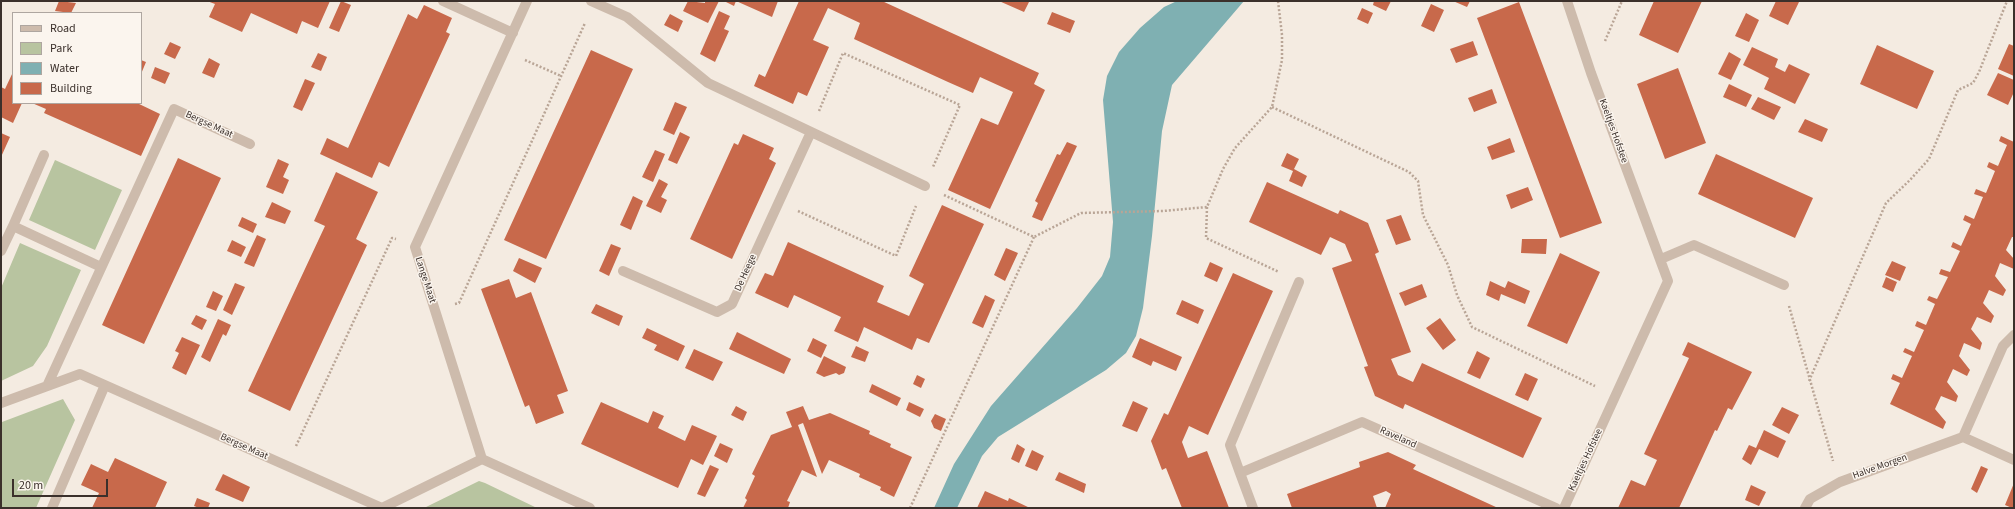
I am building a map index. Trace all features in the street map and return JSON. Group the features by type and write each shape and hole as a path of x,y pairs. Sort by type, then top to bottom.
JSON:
{"street":[{"path":"443,1 513,33"},
{"name":"Lange Maat","path":"482,458 414,247 528,1"},
{"name":"Kaeltjes Hofstee","path":"1564,508 1668,281 1591,73 1567,1"},
{"path":"592,2 627,17 708,83 925,186"},
{"name":"Bergse Maat","path":"47,386 174,109 250,144"},
{"name":"De Heege","path":"623,271 717,312 732,304 811,132"},
{"path":"1,251 44,155"},
{"path":"13,226 101,267"},
{"path":"1661,259 1694,245 1784,285"},
{"path":"1253,508 1230,445 1299,282"},
{"path":"2014,335 2003,346 1963,436 2014,460"},
{"name":"Bergse Maat","path":"1,403 80,374 382,508 482,458"},
{"path":"52,508 105,385"},
{"name":"Raveland","path":"1240,473 1362,422 1556,508"},
{"name":"Halve Morgen","path":"1805,508 1810,499 1840,482 1963,436"},
{"path":"482,458 590,508"}],"path":[{"path":"1278,1 1282,35 1282,60 1272,107 1235,148 1223,169 1207,207 1206,238 1299,282"},
{"path":"1591,73 1622,1"},
{"path":"1809,381 1886,202 1910,180 1929,159 1958,90 1973,83 1979,72 2007,1"},
{"path":"435,312 458,303 561,76 592,2"},
{"path":"505,50 561,76"},
{"path":"1272,107 1397,165 1409,172 1418,181 1423,215 1448,265 1457,295 1472,327 1615,396"},
{"path":"925,186 1034,237"},
{"path":"910,508 1034,237 1081,213 1163,211 1207,207"},
{"path":"287,466 392,238 414,247"},
{"path":"1784,285 1809,381 1840,482"}],"green space":[{"path":"55,160 122,190 95,250 29,220"},
{"path":"20,243 81,270 47,346 33,366 1,381 1,288"},
{"path":"63,399 75,420 36,508 1,508 2,422"},
{"path":"479,481 485,483 537,508 424,508"}],"water":[{"path":"1177,1 1244,1 1172,85 1162,131 1152,236 1143,308 1136,336 1126,353 1106,370 998,437 982,456 957,508 934,508 954,464 991,406 1077,308 1102,276 1110,257 1113,222 1103,100 1107,76 1119,52 1140,28 1164,7"}],"building":[{"path":"59,1 76,3 72,12 55,11"},
{"path":"207,1 330,1 318,28 302,21 297,34 251,13 242,32 209,17 215,4"},
{"path":"341,1 351,5 339,32 329,28"},
{"path":"688,1 705,3 705,1 719,1 708,23 683,11"},
{"path":"724,1 736,1 734,6"},
{"path":"736,1 778,1 772,17"},
{"path":"799,1 882,1 1039,73 1034,84 1045,90 990,209 948,190 981,118 998,125 1013,92 980,77 973,93 948,82 854,39 860,23 828,8 813,40 829,47 807,96 798,92 793,104 754,86 759,74 765,77"},
{"path":"999,1 1026,1 1029,2 1024,12"},
{"path":"1374,1 1391,1 1386,11 1373,5"},
{"path":"1453,1 1470,1 1467,7"},
{"path":"1654,1 1702,1 1678,53 1639,35"},
{"path":"1776,1 1799,2 1788,25 1769,16"},
{"path":"1519,2 1602,223 1560,238 1477,18"},
{"path":"1431,4 1444,10 1434,32 1421,26"},
{"path":"424,5 452,18 446,32 450,34 389,167 379,162 372,178 320,154 327,138 348,148 408,14 417,19"},
{"path":"1362,8 1373,13 1368,24 1357,19"},
{"path":"719,11 730,16 724,29 729,31 715,62 700,54"},
{"path":"1052,12 1075,21 1070,33 1047,24"},
{"path":"1746,13 1759,20 1749,42 1735,36"},
{"path":"670,14 683,21 678,32 664,25"},
{"path":"1473,41 1478,55 1456,63 1450,49"},
{"path":"170,42 181,47 175,59 164,54"},
{"path":"2009,44 2014,46 2014,76 1998,69"},
{"path":"1877,45 1934,71 1917,109 1860,84"},
{"path":"1752,47 1778,59 1775,67 1785,72 1789,64 1810,74 1795,104 1764,89 1769,78 1743,65"},
{"path":"591,50 633,69 546,259 504,240"},
{"path":"1729,52 1741,59 1731,80 1718,74"},
{"path":"318,53 327,57 321,71 311,67"},
{"path":"209,58 220,64 214,78 202,73"},
{"path":"142,60 146,62 142,72"},
{"path":"155,67 170,73 165,84 151,78"},
{"path":"1678,68 1706,143 1665,159 1637,84"},
{"path":"1998,73 2014,80 2014,92 2008,105 1987,95"},
{"path":"12,74 12,104 22,104 13,123 1,117 1,87 5,89"},
{"path":"305,79 315,83 302,111 293,107"},
{"path":"1729,84 1752,95 1746,107 1723,97"},
{"path":"1492,89 1497,103 1474,112 1468,98"},
{"path":"1758,97 1781,107 1774,120 1751,109"},
{"path":"675,102 687,107 674,135 663,130"},
{"path":"34,104 139,104 160,114 141,156 44,113 46,109"},
{"path":"1805,119 1828,129 1822,142 1798,132"},
{"path":"680,132 690,137 677,164 668,160"},
{"path":"1,133 10,137 1,157"},
{"path":"743,134 774,148 769,159 776,163 732,259 690,239 734,143 738,145"},
{"path":"2001,136 2014,142 2014,237 2012,237 2006,250 2014,259 2014,269 2000,263 1995,276 2006,290 2003,296 1989,290 1983,303 1994,316 1991,323 1977,317 1971,329 1982,343 1980,350 1964,343 1959,356 1970,370 1967,376 1953,369 1947,382 1958,396 1956,402 1941,396 1935,409 1946,422 1943,429 1890,404 1900,383 1891,379 1893,374 1902,378 1912,356 1903,352 1905,348 1914,352 1924,330 1915,326 1917,321 1926,325 1935,304 1927,300 1929,296 1937,299 1948,277 1939,274 1941,269 1950,272 1960,251 1951,247 1953,242 1961,246 1971,224 1963,220 1965,215 1974,219 1983,197 1974,194 1976,189 1986,193 1995,171 1987,167 1989,162 1998,166 2007,145 1999,141"},
{"path":"1510,138 1515,152 1492,160 1487,147"},
{"path":"1067,142 1077,146 1042,221 1032,217 1038,203 1035,201 1057,154 1060,155"},
{"path":"655,150 665,154 653,182 642,177"},
{"path":"1287,153 1299,159 1294,169 1307,176 1302,187 1289,181 1293,171 1281,166"},
{"path":"1716,154 1813,198 1795,238 1698,194"},
{"path":"178,158 221,178 144,344 102,325"},
{"path":"278,159 289,164 283,177 289,180 283,194 266,187"},
{"path":"336,172 378,192 356,239 367,245 290,411 248,391 325,226 314,221"},
{"path":"659,179 668,184 661,197 667,200 661,213 646,206"},
{"path":"1267,182 1338,214 1340,210 1368,223 1379,252 1375,254 1411,352 1391,359 1398,375 1413,382 1422,363 1542,418 1523,458 1405,404 1403,409 1375,396 1364,367 1368,366 1332,268 1352,261 1345,244 1330,237 1321,255 1249,222"},
{"path":"1528,187 1533,200 1511,209 1506,195"},
{"path":"633,196 643,201 631,230 620,225"},
{"path":"272,202 291,211 285,224 265,217"},
{"path":"942,205 984,224 929,343 917,338 912,350 864,327 858,342 834,331 841,317 794,295 788,308 755,293 765,273 773,276 788,242 884,286 877,302 909,316 924,284 909,276"},
{"path":"1401,215 1411,240 1396,245 1386,220"},
{"path":"242,217 257,224 253,233 238,226"},
{"path":"257,235 266,239 254,267 244,263"},
{"path":"1522,239 1547,239 1546,254 1521,253"},
{"path":"232,240 246,247 241,257 227,251"},
{"path":"611,244 621,248 609,276 599,271"},
{"path":"1006,248 1018,253 1005,281 994,275"},
{"path":"1560,253 1600,272 1567,344 1527,326"},
{"path":"519,258 542,268 535,283 513,271"},
{"path":"1892,261 1906,267 1900,281 1885,275"},
{"path":"1210,262 1223,268 1217,282 1204,276"},
{"path":"1233,273 1273,291 1208,435 1189,426 1182,442 1188,458 1207,451 1229,508 1182,508 1166,468 1162,470 1151,441 1164,413 1168,415"},
{"path":"1886,277 1897,282 1893,292 1882,287"},
{"path":"509,279 516,298 531,292 568,391 557,395 564,413 536,424 529,405 525,407 481,289"},
{"path":"1490,281 1505,288 1508,281 1530,291 1525,304 1501,294 1499,301 1486,295"},
{"path":"235,283 245,287 232,315 223,310"},
{"path":"1422,284 1427,297 1405,306 1399,293"},
{"path":"213,291 223,296 216,311 206,307"},
{"path":"985,295 995,300 983,328 972,323"},
{"path":"1182,300 1204,310 1198,324 1176,314"},
{"path":"596,304 623,316 619,326 591,313"},
{"path":"196,315 207,320 202,330 191,324"},
{"path":"1440,318 1456,340 1443,350 1426,328"},
{"path":"218,319 231,325 226,336 223,334 210,362 201,357"},
{"path":"647,328 685,346 678,361 654,350 657,345 642,338"},
{"path":"737,332 791,359 784,374 729,349"},
{"path":"182,337 200,345 186,375 172,368 179,353 175,351"},
{"path":"813,338 827,345 821,358 807,351"},
{"path":"1140,338 1182,357 1176,371 1153,361 1151,366 1132,357"},
{"path":"1688,342 1752,372 1732,410 1728,408 1717,431 1715,430 1679,508 1618,508 1631,480 1645,486 1657,460 1644,454 1689,358 1682,355"},
{"path":"856,346 869,352 865,362 851,357"},
{"path":"694,349 723,362 713,381 685,368"},
{"path":"1477,351 1490,358 1480,379 1467,373"},
{"path":"824,356 846,367 844,373 839,375 836,373 824,377 816,373"},
{"path":"1525,373 1538,379 1528,401 1515,395"},
{"path":"917,375 925,379 921,388 913,384"},
{"path":"872,384 901,398 897,406 869,392"},
{"path":"1133,401 1148,408 1137,432 1122,426"},
{"path":"601,402 648,423 653,411 664,416 658,428 685,441 692,425 717,436 703,465 691,459 678,488 581,444"},
{"path":"909,402 924,409 920,417 906,410"},
{"path":"736,406 747,412 743,421 731,415"},
{"path":"803,406 809,420 830,413 870,431 869,434 891,444 890,447 912,457 894,497 880,490 881,487 859,477 860,474 829,460 822,474 803,423 798,425 817,477 802,470 787,501 790,502 788,508 743,508 747,500 745,498 755,476 752,474 771,435 792,427 786,412"},
{"path":"1782,407 1799,415 1789,434 1772,425"},
{"path":"935,414 946,419 941,431 934,428 931,421"},
{"path":"1764,430 1786,441 1778,458 1759,449 1751,465 1742,459 1749,445 1756,448"},
{"path":"720,443 733,449 727,463 714,456"},
{"path":"1017,444 1025,449 1019,463 1011,459"},
{"path":"1032,450 1044,456 1037,471 1025,466"},
{"path":"1388,452 1416,465 1413,469 1498,508 1385,508 1391,494 1386,491 1373,496 1377,508 1292,508 1287,494 1360,467 1359,462"},
{"path":"115,458 167,482 155,508 92,508 99,493 81,485 91,464 108,472"},
{"path":"710,465 719,469 705,497 697,494"},
{"path":"1981,466 1988,469 1977,493 1971,489"},
{"path":"1059,472 1086,484 1084,493 1055,480"},
{"path":"223,474 250,487 243,502 215,490"},
{"path":"2014,483 2014,508 2012,508 2005,505"},
{"path":"1751,485 1766,492 1759,506 1745,500"},
{"path":"985,491 1008,501 1009,498 1030,508 977,508"},
{"path":"197,498 210,503 208,508 199,508 194,506"}]}
